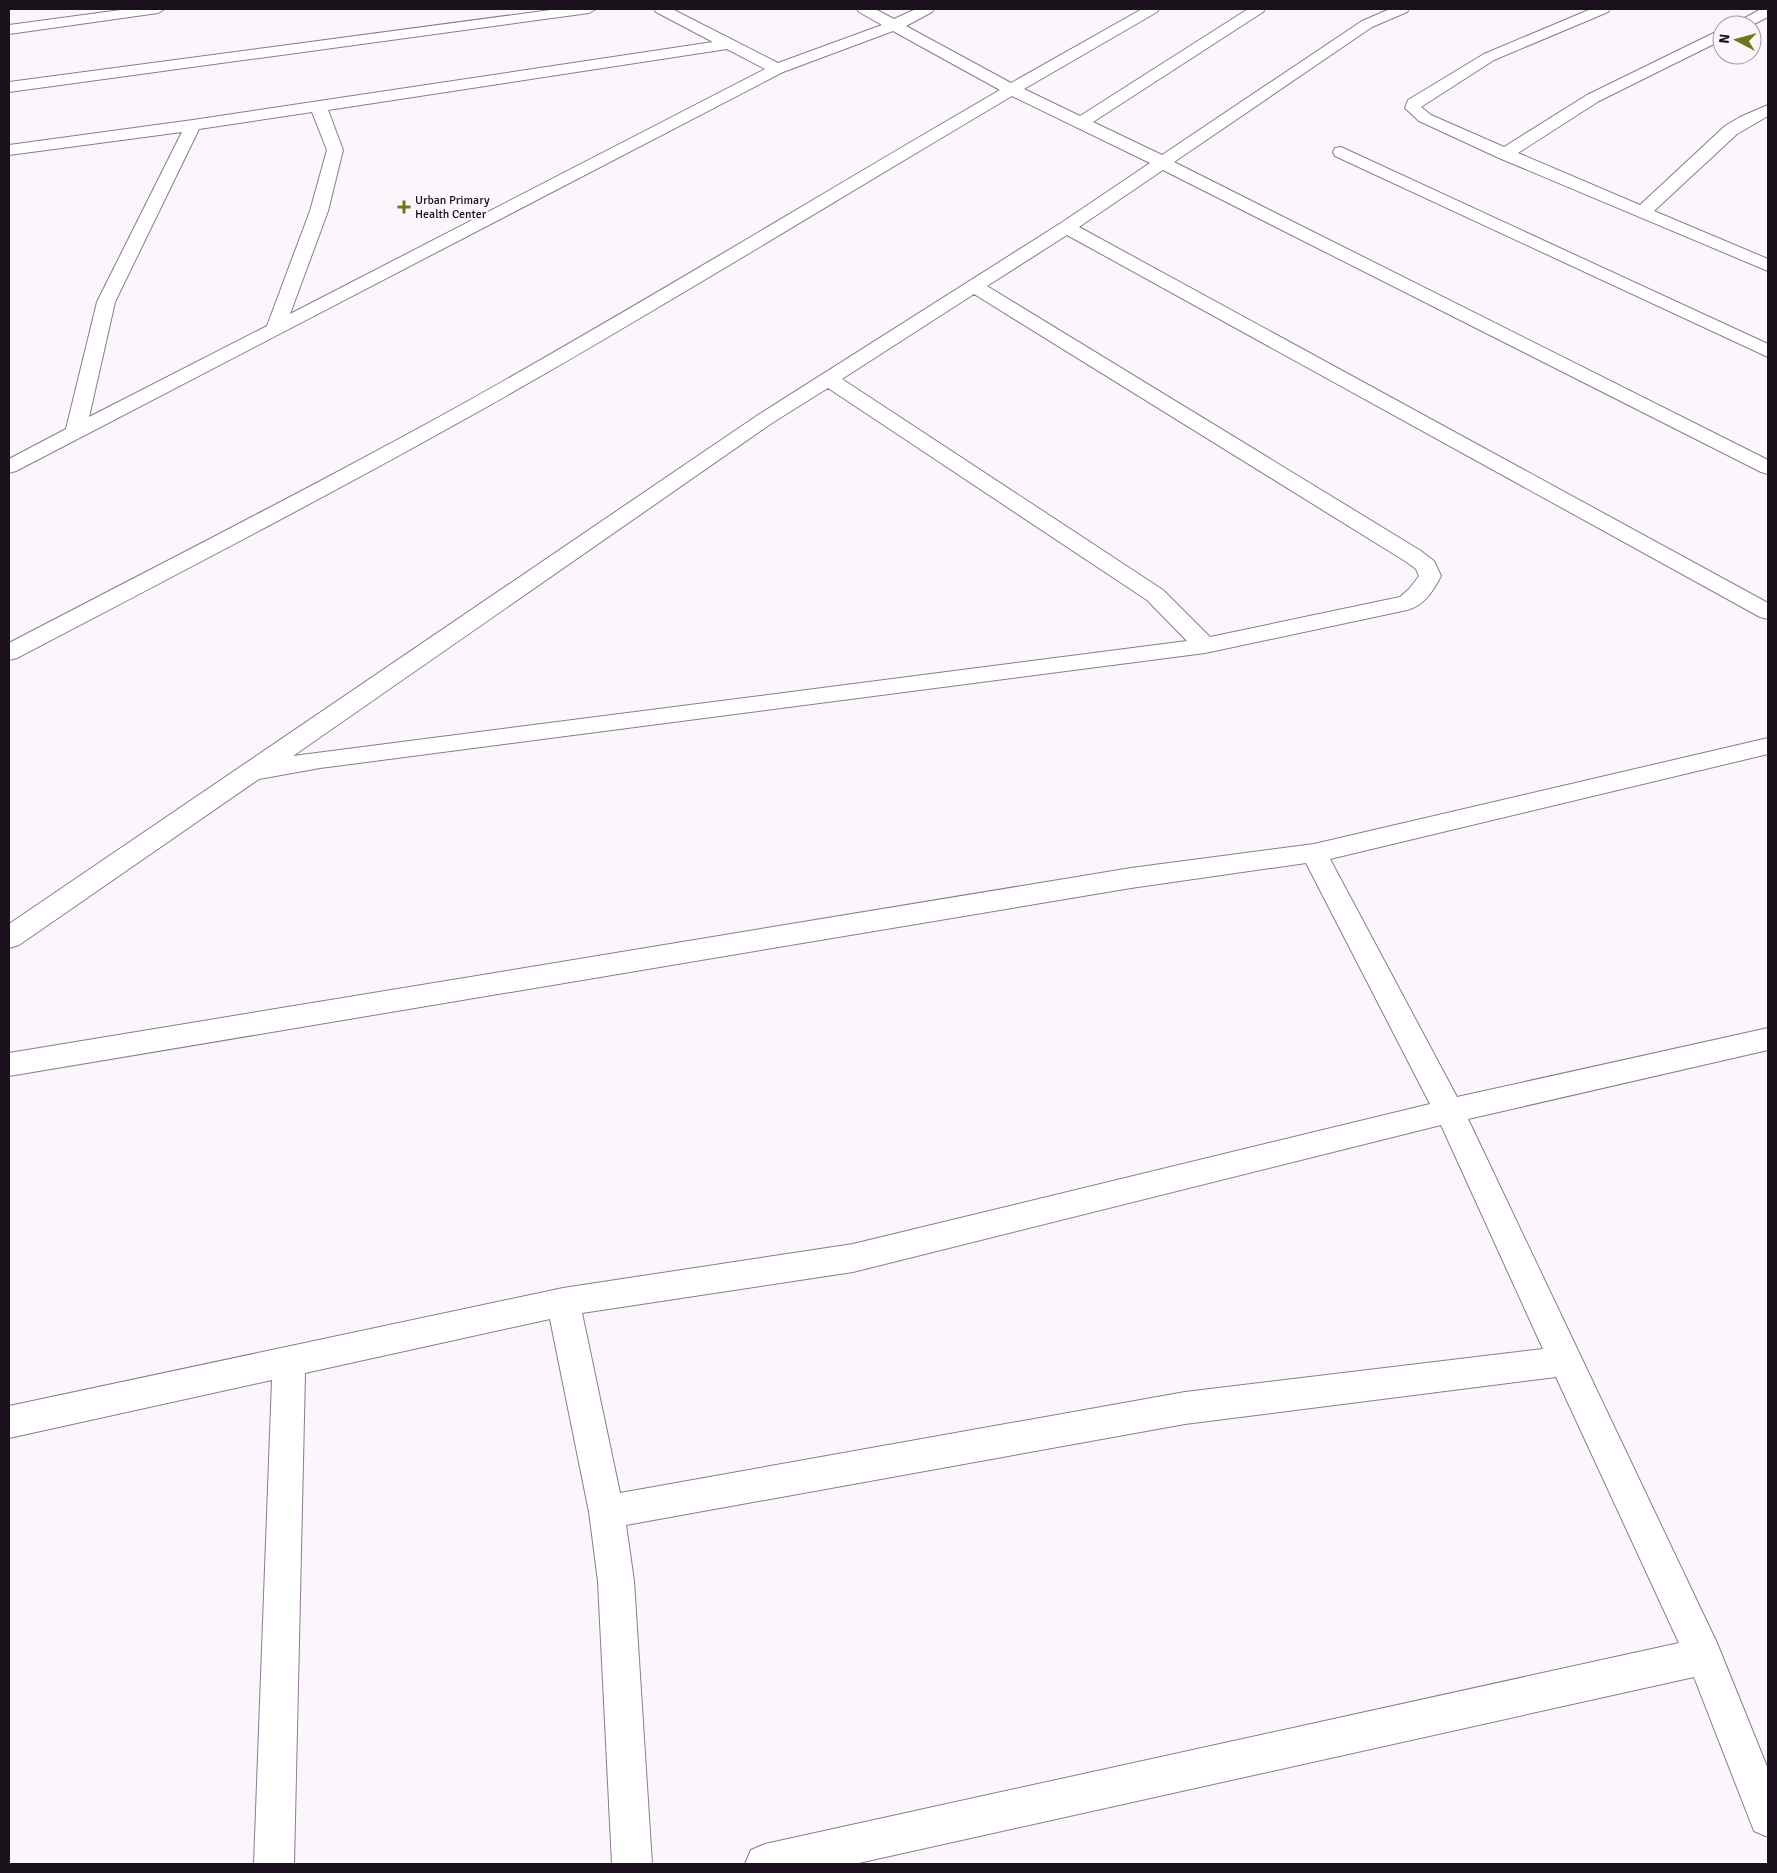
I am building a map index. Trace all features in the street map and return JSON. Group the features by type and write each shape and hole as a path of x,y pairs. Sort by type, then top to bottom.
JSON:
{"street":[{"path":"9,30 158,9"},
{"path":"9,87 588,9"},
{"path":"661,9 777,69"},
{"path":"864,9 1010,89 1081,122 1768,468"},
{"path":"9,467 76,430 777,69 895,25 927,9"},
{"path":"12,647 474,406 712,268 1010,89 1152,9"},
{"path":"1081,122 1258,9"},
{"path":"9,938 765,419 1067,226 1367,24 1402,9"},
{"path":"1603,9 1489,57 1414,103 1413,108 1425,118 1505,154 1768,266"},
{"path":"1505,154 1593,98 1712,39"},
{"path":"11,153 730,44"},
{"path":"276,327 320,211 335,150 318,105"},
{"path":"1643,212 1731,130 1746,120 1768,110"},
{"path":"76,430 106,302 193,125"},
{"path":"1341,152 1768,351"},
{"path":"1067,226 1768,612"},
{"path":"250,772 320,759 1205,646 1407,603 1417,597 1430,576 1426,566 1414,556 974,286"},
{"path":"828,379 1154,595 1205,646"},
{"path":"9,1064 1131,878 1314,852 1768,746"},
{"path":"1314,852 1449,1111 1704,1656 1768,1817"},
{"path":"9,1422 563,1302 853,1258 1449,1111 1768,1039"},
{"path":"563,1302 607,1512 616,1581 632,1864"},
{"path":"274,1864 289,1361"},
{"path":"607,1512 1185,1408 1565,1361"},
{"path":"765,1864 1704,1656"}],"place":[{"name":"Urban Primary Health Center","path":"404,207"}]}
